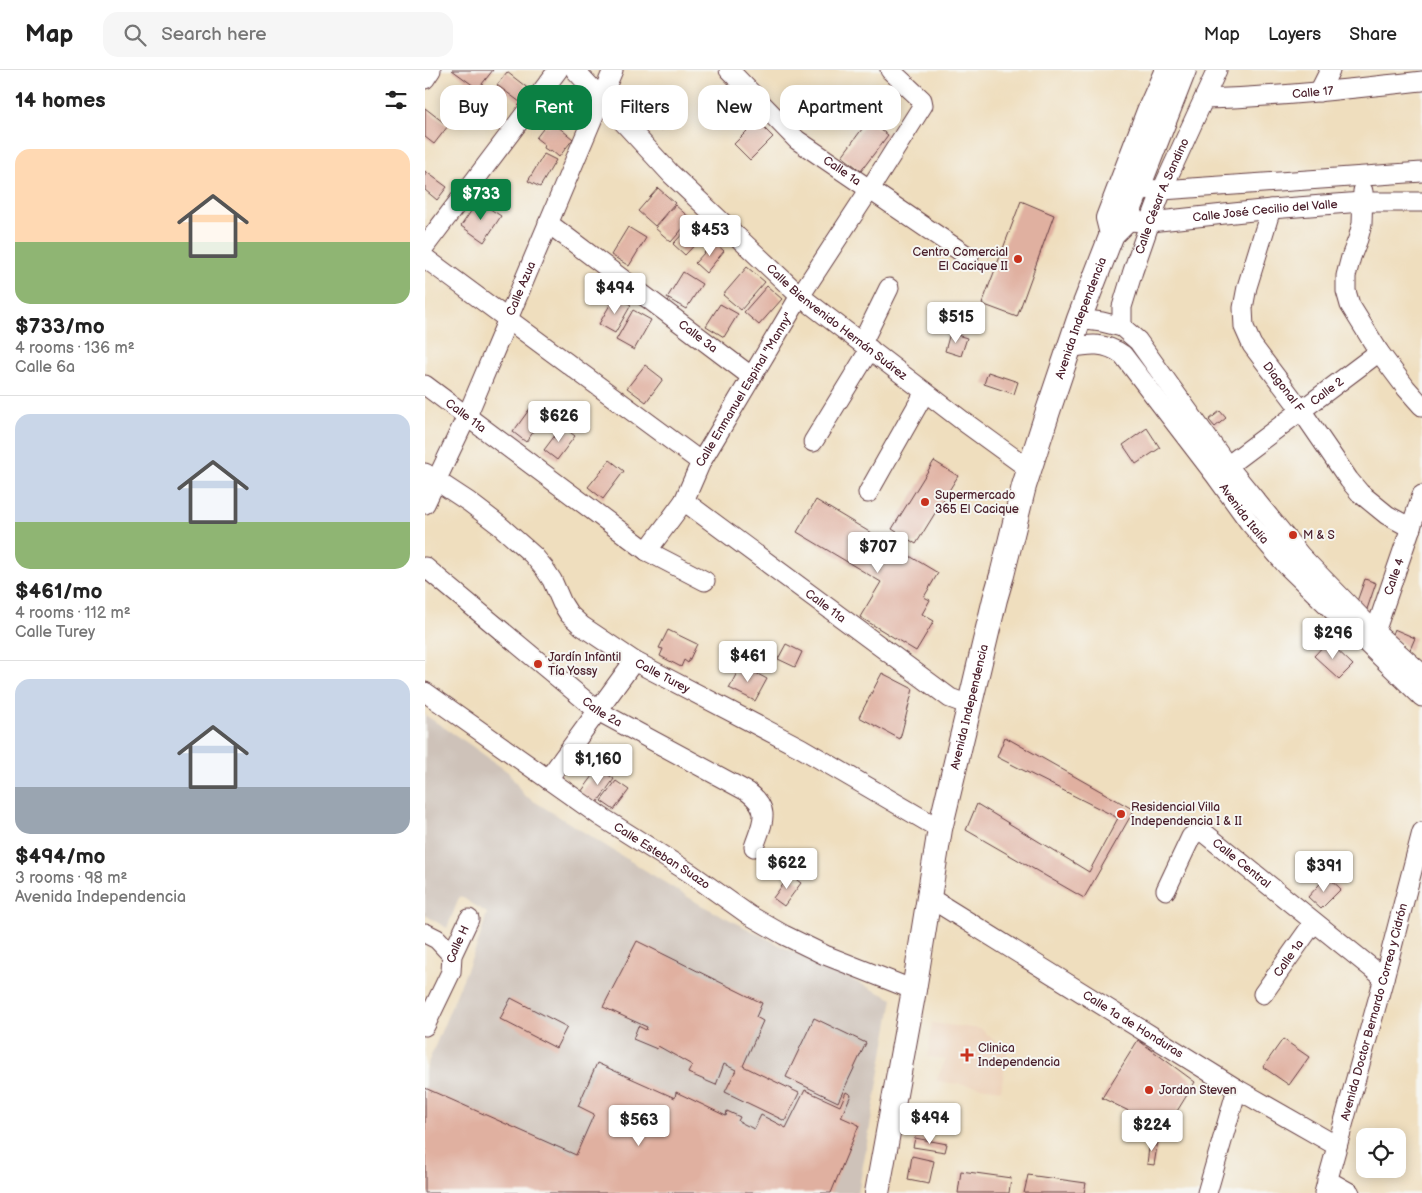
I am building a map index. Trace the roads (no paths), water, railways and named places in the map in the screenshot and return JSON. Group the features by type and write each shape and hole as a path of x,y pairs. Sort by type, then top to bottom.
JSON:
{"main road":[{"name":"Avenida Independencia","path":"1129,187 1149,111 1167,70"},
{"name":"Avenida Independencia","path":"877,1193 930,898 940,829 969,704 1029,469 1069,348 1129,187 1184,70"}],"street":[{"path":"425,79 431,70"},
{"path":"425,246 558,70"},
{"name":"Calle Bienvenido Hernán Suárez","path":"575,70 671,174 800,296 1029,469"},
{"name":"Calle Azua","path":"425,504 430,477 467,416 613,70"},
{"name":"Calle 1a","path":"729,70 797,140 969,257"},
{"name":"Calle Enmanuel Espinal \"Manny\"","path":"647,551 684,501 701,462 800,296 923,105 923,100 890,70"},
{"name":"Calle César A. Sandino","path":"1122,327 1122,307 1150,222 1217,70"},
{"path":"1319,92 1330,70"},
{"name":"Calle 17","path":"1204,99 1319,92 1422,81"},
{"name":"Calle José Cecilio del Valle","path":"1129,187 1163,190 1422,172"},
{"path":"1365,177 1362,224 1346,276 1350,305 1379,352 1422,406"},
{"name":"Calle José Cecilio del Valle","path":"1115,224 1362,202 1422,202"},
{"name":"Diagonal F","path":"1271,209 1247,287 1243,308 1244,327 1252,345 1301,410 1349,480 1360,493 1387,515 1411,528"},
{"name":"Calle 3a","path":"548,223 752,377"},
{"path":"425,258 701,462"},
{"path":"813,442 866,346 889,288"},
{"name":"Avenida Italia","path":"1079,320 1102,322 1122,327 1138,340 1221,470 1249,522 1287,566 1372,639 1422,674"},
{"name":"Avenida Italia","path":"1069,348 1088,345 1104,346 1114,349 1123,355 1221,470"},
{"name":"Calle 2","path":"1221,470 1379,352"},
{"name":"Calle 11a","path":"425,385 647,551 705,581"},
{"path":"867,493 925,392"},
{"name":"Calle Turey","path":"430,477 469,502 533,555 552,580 561,602 569,614 582,626 634,661 801,748 940,829"},
{"name":"Calle 4","path":"1372,639 1422,495"},
{"name":"Calle 11a","path":"684,501 949,698 969,704"},
{"name":"Calle 2a","path":"425,566 597,711 755,797 761,804 764,818 754,847"},
{"name":"Avenida Italia","path":"1372,639 1422,697"},
{"path":"548,779 634,661"},
{"name":"Calle Esteban Suazo","path":"425,692 600,816 690,873 749,915 825,955 914,990"},
{"name":"Calle Central","path":"1166,890 1191,837 1197,832 1203,832 1383,978"},
{"name":"Avenida Doctor Bernardo Correa y Cidrón","path":"1325,1186 1422,832"},
{"name":"Calle 1a de Honduras","path":"930,898 1237,1089 1337,1146"},
{"name":"Calle H","path":"425,1026 451,972 452,954 469,919"},
{"name":"Calle 1a","path":"1263,994 1314,922"},
{"path":"425,933 437,939 452,954"},
{"path":"1207,1193 1237,1089"},
{"path":"1325,1186 1349,1193"}],"place":[{"name":"Centro Comercial El Cacique II","path":"1018,259"},
{"name":"Supermercado 365 El Cacique","path":"925,502"},
{"name":"M & S","path":"1293,535"},
{"name":"Jardín Infantil Tía Yossy","path":"538,664"},
{"name":"Residencial Villa Independencia I & II","path":"1121,814"},
{"name":"Clinica Independencia","path":"967,1055"},
{"name":"Jordan Steven","path":"1149,1090"}]}
